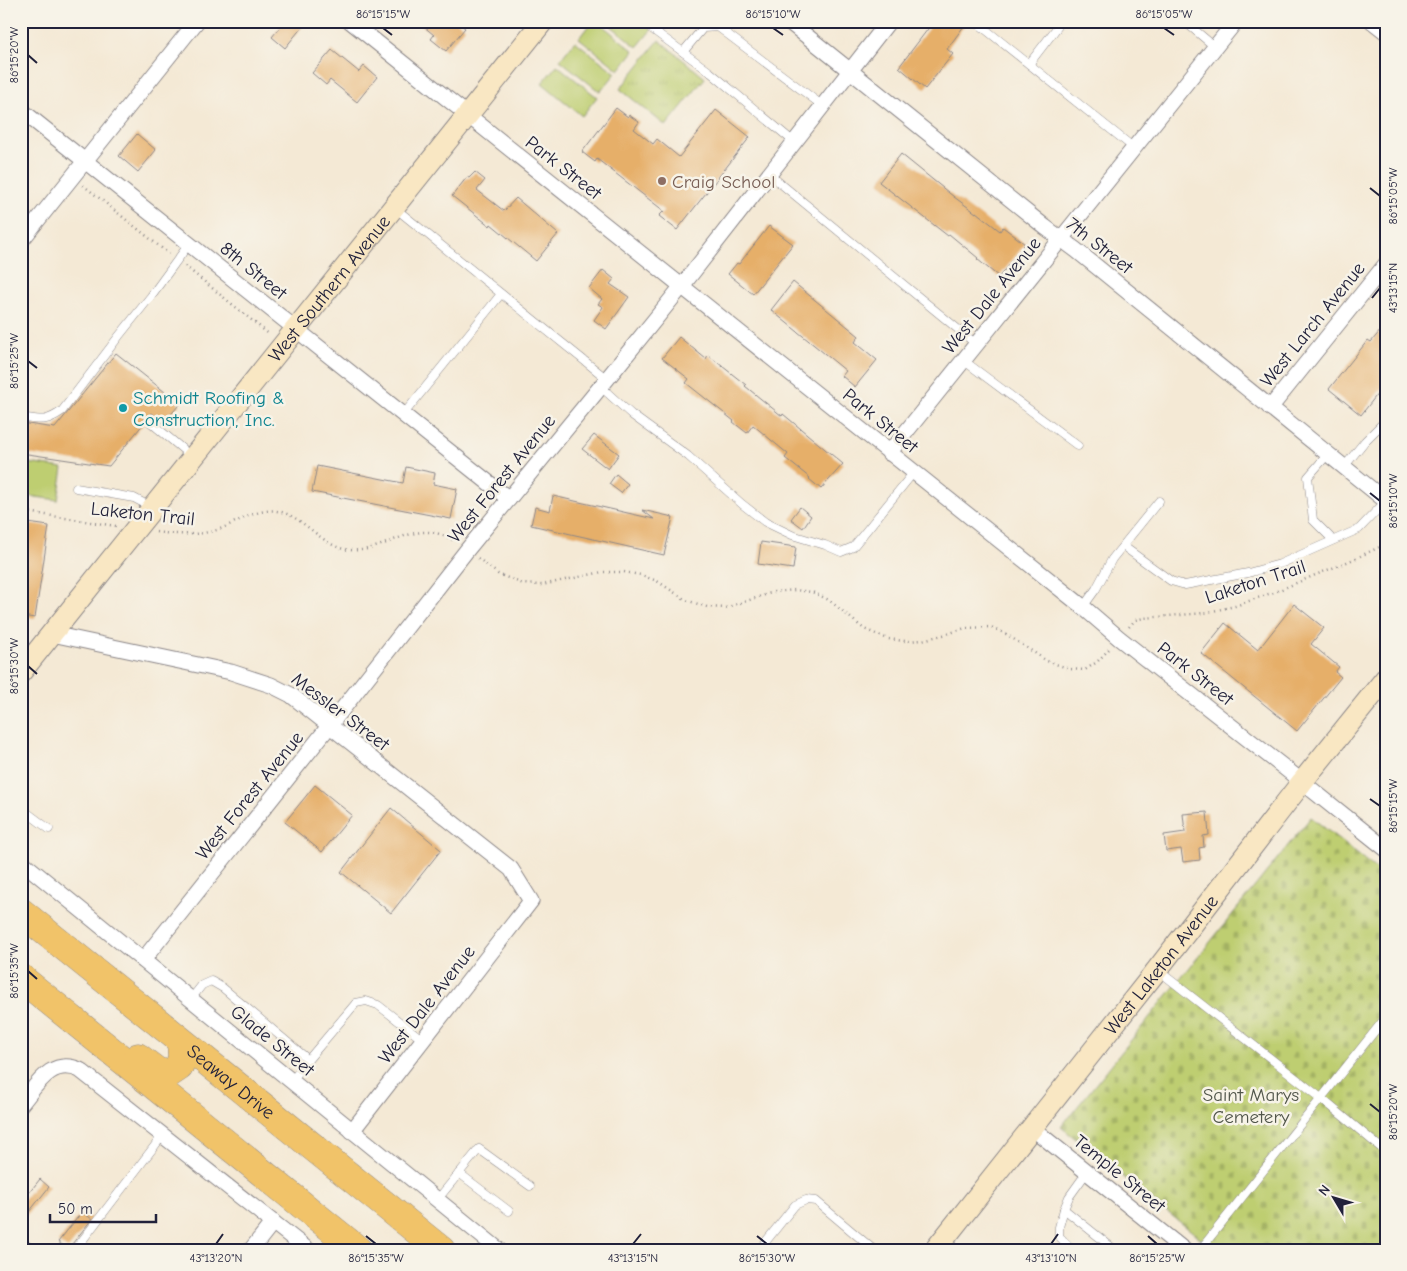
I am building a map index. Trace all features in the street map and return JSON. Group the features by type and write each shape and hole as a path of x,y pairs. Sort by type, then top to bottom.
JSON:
{"highway":[{"name":"Seaway Drive","path":"21,912 441,1250"},
{"path":"21,964 159,1073 170,1073 179,1066 182,1057 181,1042"},
{"path":"21,978 358,1250"}],"street":[{"path":"21,242 197,21"},
{"name":"Park Street","path":"350,21 1083,607 1119,638 1386,849"},
{"name":"West Southern Avenue","path":"21,672 543,21"},
{"name":"7th Street","path":"788,21 1076,250 1386,501"},
{"name":"West Forest Avenue","path":"143,960 467,550 682,286 890,21"},
{"name":"West Dale Avenue","path":"890,453 1236,21"},
{"path":"1372,21 1386,32"},
{"name":"8th Street","path":"21,110 509,499"},
{"name":"West Larch Avenue","path":"1270,408 1386,264"},
{"name":"Messler Street","path":"52,634 231,672 271,685 292,695 511,869 531,901"},
{"name":"West Laketon Avenue","path":"947,1239 1302,782 1386,678"},
{"name":"Glade Street","path":"21,861 499,1250"},
{"name":"West Dale Avenue","path":"352,1131 531,901"},
{"path":"21,1104 50,1070 65,1066 80,1070 308,1250"},
{"name":"Temple Street","path":"1032,1128 1184,1250"},
{"path":"251,1250 274,1222"},
{"path":"21,1246 26,1250"}],"lane":[{"path":"642,21 710,72 794,142"},
{"path":"975,21 1134,148"},
{"path":"1029,64 1062,21"},
{"path":"1184,21 1216,46"},
{"path":"683,52 703,28 718,28 823,106"},
{"path":"769,174 976,344"},
{"path":"394,208 501,294 604,383 632,415 688,456 765,522 792,535 841,552 853,547 914,472"},
{"path":"21,417 41,420 52,418 62,410 189,244"},
{"path":"403,415 501,294"},
{"path":"963,360 1078,446"},
{"path":"149,420 194,458"},
{"path":"1344,467 1365,441 1386,420"},
{"path":"1328,454 1308,477 1313,520 1333,540"},
{"path":"76,488 134,498 143,501 153,508"},
{"path":"1083,607 1096,589 1112,559 1159,500"},
{"path":"1123,546 1171,581 1185,585 1256,571 1280,564 1359,528 1386,501"},
{"path":"21,808 49,829"},
{"path":"1157,970 1321,1098 1386,1152"},
{"path":"191,999 202,985 211,981 245,1006 304,1056 307,1061"},
{"path":"291,1082 356,1003 366,1001 378,1006 423,1040"},
{"path":"1200,1250 1386,1017"},
{"path":"74,1250 163,1135"},
{"path":"437,1200 479,1149 530,1186"},
{"path":"1072,1250 1059,1236 1058,1227 1069,1197 1087,1172"},
{"path":"459,1173 509,1211"},
{"path":"759,1250 795,1204 806,1200 816,1201 872,1249"},
{"path":"1064,1209 1115,1250"}],"path":[{"name":"Laketon Trail","path":"21,511 173,534 200,534 220,529 249,516 266,511 278,511 292,517 338,547 350,550 367,550 409,534 427,532 449,537 498,574 523,584 542,585 602,572 641,574 686,600 706,607 725,608 774,592 795,590 812,592 829,600 864,628 888,639 922,640 965,628 991,627 1006,634 1047,662 1070,670 1085,670 1098,662 1135,620 1204,613 1235,606 1277,591 1386,544"}],"green space":[{"path":"592,21 597,21 634,51 619,70 579,38"},
{"path":"605,21 644,21 653,28 637,47"},
{"path":"659,40 705,78 666,126 620,89"},
{"path":"575,41 616,73 600,92 560,60"},
{"path":"557,65 597,97 582,116 542,83"},
{"path":"21,462 63,468 58,500 21,495"},
{"name":"Saint Marys Cemetery","path":"1311,817 1386,877 1386,1250 1215,1250 1061,1127"}],"building":[{"path":"285,21 307,21 285,48 272,37"},
{"path":"417,21 456,21 465,28 446,51 431,39 434,35"},
{"path":"934,21 957,21 964,26 947,49 953,54 925,89 899,67"},
{"path":"332,50 359,72 364,66 377,77 357,102 330,80 326,85 312,73"},
{"path":"616,108 639,122 634,129 653,144 657,139 679,157 716,110 750,137 677,230 659,216 664,211 597,159 595,162 582,152"},
{"path":"137,134 156,150 138,172 119,156"},
{"path":"901,154 1000,231 1003,227 1025,244 999,277 949,234 948,236 879,182"},
{"path":"475,172 485,180 477,190 504,211 516,198 558,234 536,261 491,224 490,226 452,196 467,177 469,178"},
{"path":"769,226 793,244 753,294 728,274 737,263 739,264"},
{"path":"603,270 614,279 610,284 629,297 606,329 594,320 603,307 598,304 602,299 589,288"},
{"path":"793,282 859,336 855,342 877,360 855,387 842,376 846,371 771,310"},
{"path":"1386,324 1386,383 1361,415 1329,389 1368,340 1371,342"},
{"path":"679,337 706,359 708,355 843,464 821,489 785,458 788,454 753,425 747,433 686,383 689,379 662,358"},
{"name":"Schmidt Roofing & Construction, Inc.","path":"116,353 180,404 163,423 152,413 145,417 144,423 109,466 21,453 21,423 55,428"},
{"path":"594,435 619,454 608,469 582,449"},
{"path":"317,466 403,483 406,467 435,473 433,484 457,489 451,519 312,492"},
{"path":"616,474 628,484 621,493 609,484"},
{"path":"553,496 654,519 642,510 673,517 664,555 531,525 535,507 550,511"},
{"path":"800,507 811,516 803,528 791,519"},
{"path":"21,522 49,526 35,618 21,616"},
{"path":"761,542 796,547 793,569 758,564"},
{"path":"1294,604 1324,628 1311,644 1339,667 1335,672 1341,677 1297,731 1201,653 1225,623 1258,650"},
{"path":"315,785 352,815 322,852 285,822"},
{"path":"391,808 441,850 391,913 341,872"},
{"path":"1207,812 1209,835 1203,836 1204,847 1199,848 1200,860 1183,862 1181,849 1166,851 1164,835 1185,832 1183,814"},
{"path":"40,1179 49,1187 21,1222 21,1203"},
{"path":"82,1212 92,1219 68,1249 58,1242"}],"place":[{"name":"Craig School","path":"662,181"},
{"name":"Schmidt Roofing & Construction, Inc.","path":"123,408"}]}
